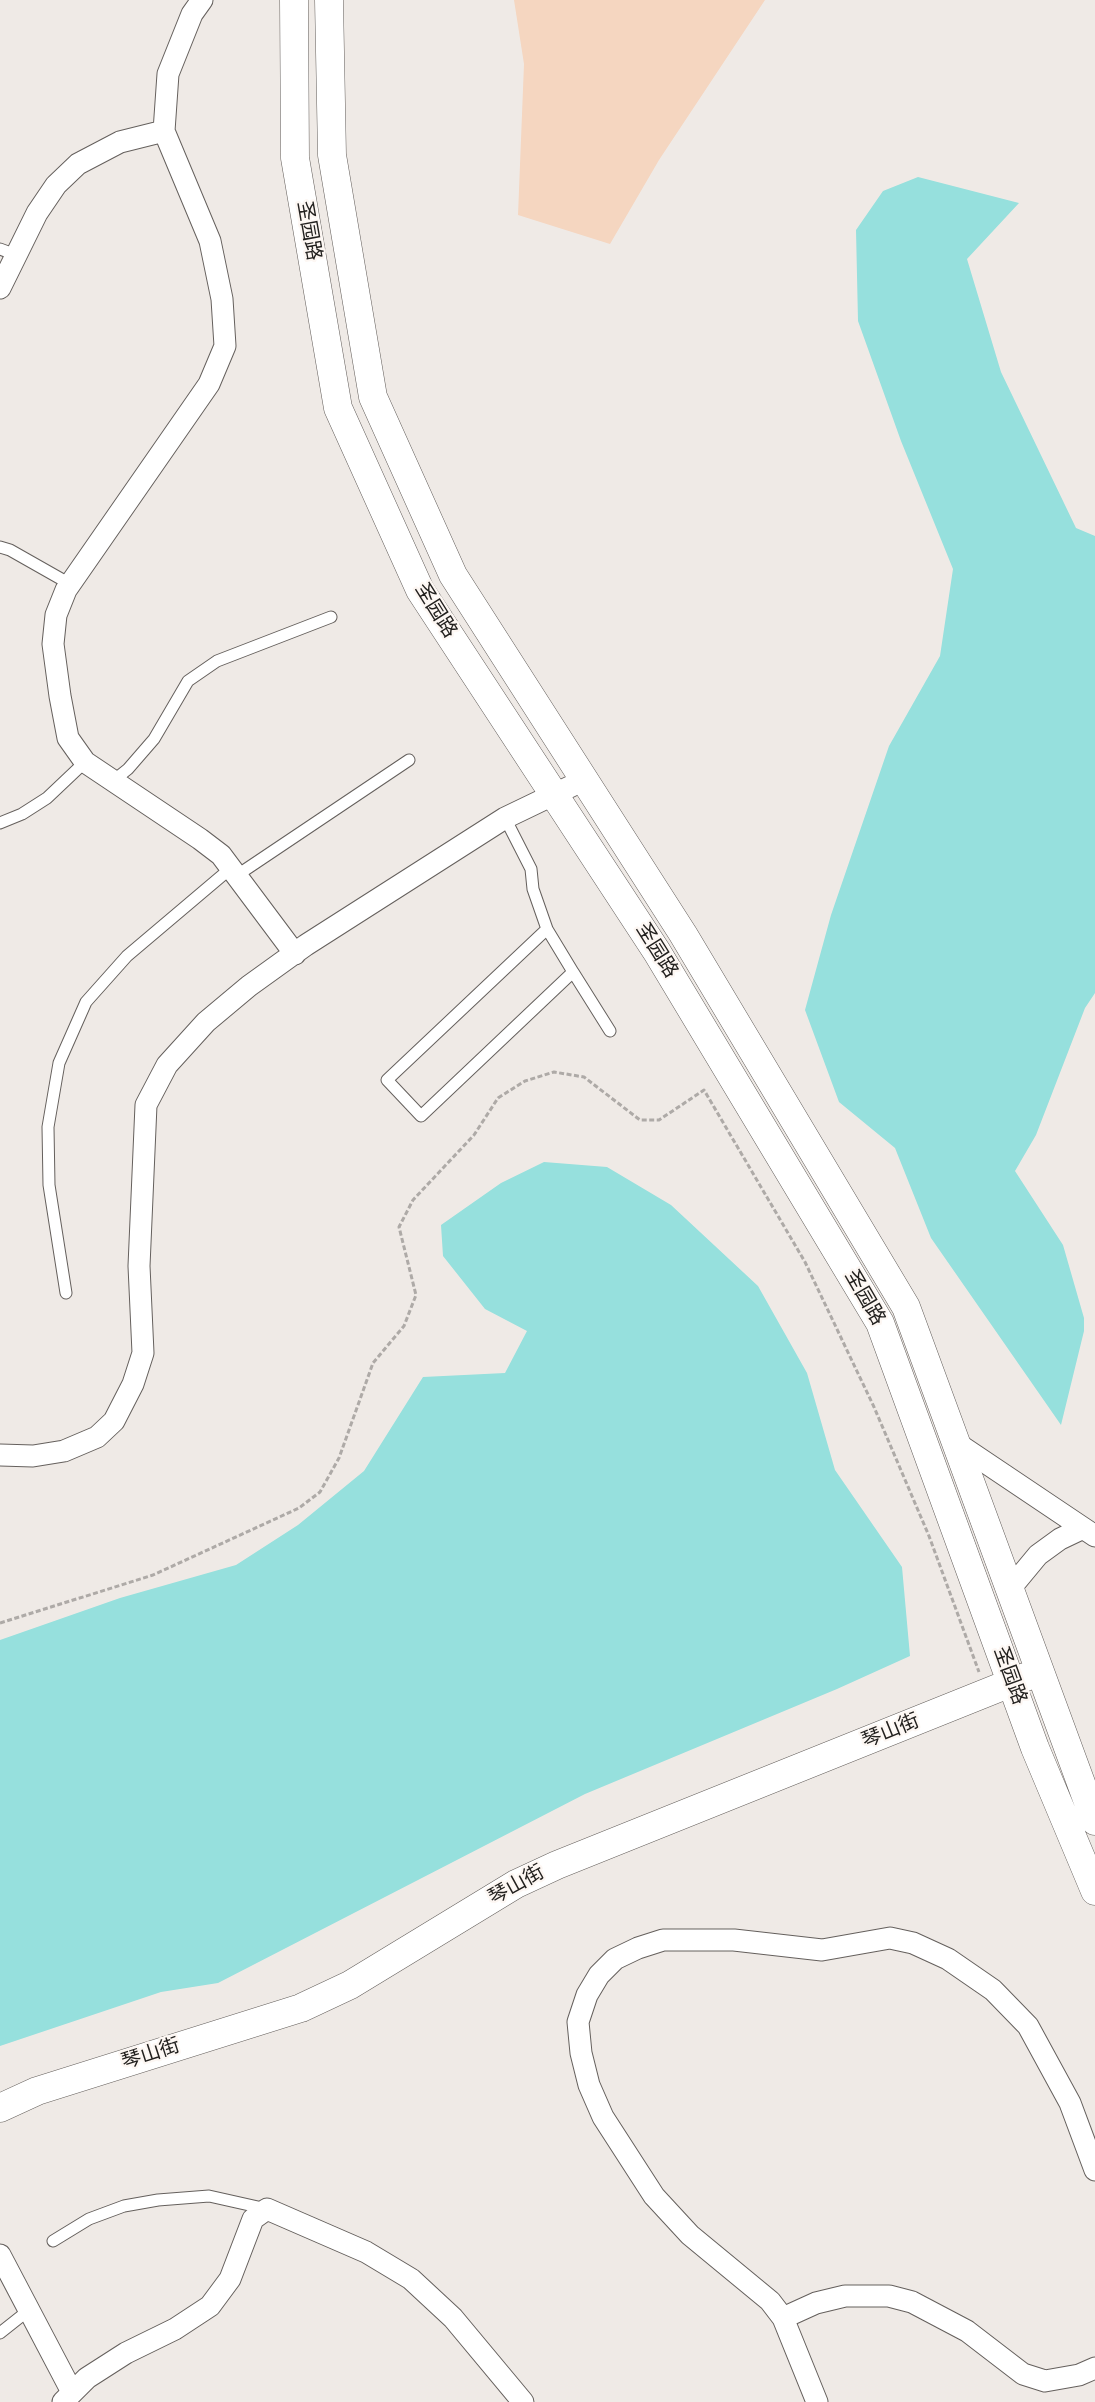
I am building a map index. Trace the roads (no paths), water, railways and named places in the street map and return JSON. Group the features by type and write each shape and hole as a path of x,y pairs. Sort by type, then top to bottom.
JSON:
{"street":[{"path":"202,0 192,14 168,74 164,131 210,241 222,299 225,346 209,384 70,584 56,615 53,644 68,738 85,762 221,855 295,954"},
{"name":"圣园路","path":"294,0 295,158 338,408 420,590 657,952 880,1323 1035,1748 1095,1891"},
{"name":"圣园路","path":"329,0 332,155 373,398 453,575 683,934 906,1307 1095,1821"},
{"path":"0,288 8,252 56,185 78,164 120,142 164,131"},
{"path":"0,1455 33,1456 64,1451 97,1437 114,1421 133,1384 143,1353 139,1266 146,1105 167,1065 206,1022 249,986 295,954 504,818 554,796 584,780"},
{"path":"956,1442 1088,1533"},
{"path":"1009,1590 1038,1555 1060,1539 1088,1533"},
{"name":"琴山街","path":"0,2108 37,2091 301,2008 350,1985 516,1884 557,1864 1012,1684 1039,1671"},
{"path":"817,2402 783,2318 770,2301 690,2235 654,2196 603,2117 589,2085 581,2054 578,2022 587,1995 599,1975 615,1959 638,1948 663,1940 734,1940 822,1950 890,1938 913,1943 948,1960 993,1990 1028,2026 1070,2102 1095,2170"},
{"path":"0,2255 29,2310 67,2397 87,2378 126,2353 175,2329 210,2306 230,2279 253,2219 267,2209 366,2252 412,2279 453,2318 523,2402"},
{"path":"783,2318 816,2303 845,2296 889,2296 912,2302 967,2332 1023,2374 1045,2381 1078,2375 1095,2368"}],"lane":[{"path":"0,547 10,550 70,584"},
{"path":"113,781 128,769 154,740 188,681 217,661 331,617"},
{"path":"66,1293 50,1185 48,1127 59,1063 86,1002 127,956 233,872 409,760"},
{"path":"0,823 22,814 47,798 85,762"},
{"path":"504,818 531,869 533,889 547,929 610,1031"},
{"path":"547,929 387,1080 422,1116 574,972"},
{"path":"53,2240 89,2219 124,2206 158,2200 209,2196 267,2209"},
{"path":"0,2333 29,2310"}],"water":[{"path":"918,177 1019,203 967,259 1001,372 1076,528 1095,536 1095,993 1085,1008 1036,1135 1015,1171 1063,1245 1084,1318 1084,1331 1061,1425 931,1238 895,1148 839,1102 805,1010 831,915 889,746 940,656 953,569 901,441 858,321 856,230 883,191"},
{"path":"544,1162 607,1167 671,1205 758,1286 807,1373 835,1470 902,1567 910,1656 837,1689 585,1794 218,1983 161,1992 0,2046 0,1640 120,1598 236,1565 298,1525 364,1471 423,1377 505,1373 527,1331 485,1309 443,1256 441,1225 501,1183"}]}
